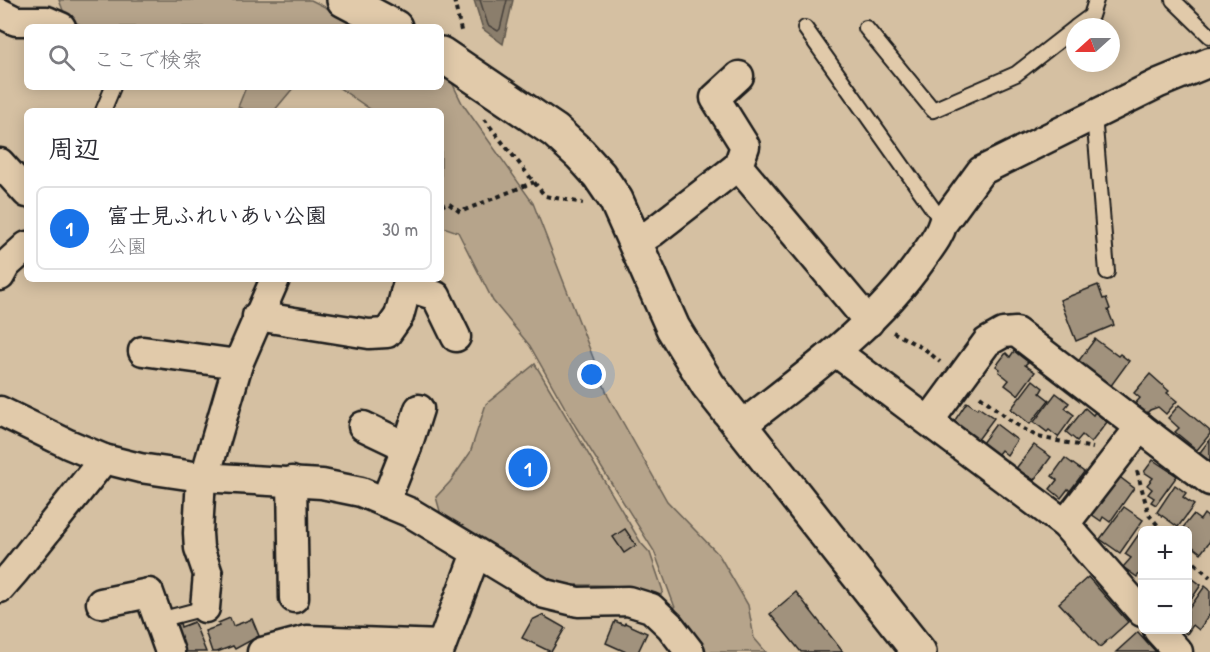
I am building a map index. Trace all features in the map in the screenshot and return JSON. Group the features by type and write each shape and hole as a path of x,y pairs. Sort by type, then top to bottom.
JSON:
{"street":[{"path":"344,0 388,24"},
{"path":"0,13 16,21 47,21 54,24"},
{"path":"444,56 541,121 580,154 599,175 616,200 673,328 689,357 708,385 919,652"},
{"path":"741,426 836,352 869,322 909,279 940,234 943,224 981,171 1159,83 1210,62"},
{"path":"636,243 738,166 746,146 710,103 739,76"},
{"path":"0,163 24,190"},
{"path":"738,166 869,322"},
{"path":"0,276 6,264 24,249"},
{"path":"205,608 208,574 199,548 198,533 203,477 238,364 274,282"},
{"path":"257,316 369,334 387,333 399,316 407,286 436,296 456,337"},
{"path":"928,421 987,342 1003,333 1016,332 1210,481"},
{"path":"142,351 238,364"},
{"path":"836,352 1065,524 1138,606"},
{"path":"385,502 407,447 418,409"},
{"path":"0,411 104,459 140,468 203,477 292,481 339,486 385,502 411,513 537,589 562,599 578,602 628,601 651,608 670,626 690,652"},
{"path":"363,426 407,447"},
{"path":"1065,524 1140,427"},
{"path":"0,588 15,573 104,459"},
{"path":"292,481 294,598"},
{"path":"262,652 307,640 440,648 476,553"},
{"path":"101,603 149,593 170,652"},
{"path":"1162,634 1178,652"}],"lane":[{"path":"1088,18 1096,0"},
{"path":"1173,0 1210,36"},
{"path":"805,28 943,224"},
{"path":"866,28 933,110 1016,74 1066,35"},
{"path":"104,108 112,90"},
{"path":"1094,115 1107,272"},
{"path":"159,620 205,608"}],"path":[{"path":"444,205 448,203 460,212 534,182"},
{"path":"869,322 926,350 1012,422 1038,437 1128,458 1137,471 1149,515 1158,526"},
{"path":"1192,561 1210,577"}],"shaded area":[{"path":"59,0 311,0 359,24 79,24 66,18"},
{"path":"445,68 462,103 533,203 608,396 667,501 719,555 748,605 754,638 766,652 705,652 680,621 654,551 576,427 530,346 493,301 458,232 444,227 444,108 369,108 342,90 444,90"},
{"path":"245,90 292,90 276,108 238,107"},
{"path":"535,364 641,543 650,553 663,591 659,598 643,590 627,587 555,584 443,522 436,497 450,482 470,453 486,404"}],"water":[{"path":"474,0 513,0 503,44 483,29"}],"building":[{"path":"1098,285 1103,299 1106,298 1114,325 1076,341 1060,300"},
{"path":"1095,339 1129,361 1110,387 1077,363"},
{"path":"1014,351 1028,362 1025,365 1035,372 1018,395 1005,385 1009,380 999,372 1000,369 996,366 1006,353 1010,357"},
{"path":"1150,374 1177,401 1166,414 1158,407 1145,415 1134,405 1140,398 1134,393"},
{"path":"1033,380 1043,388 1040,393 1049,400 1030,424 1011,409"},
{"path":"1056,393 1069,403 1065,408 1074,415 1058,437 1034,422"},
{"path":"967,402 994,418 977,441 953,423"},
{"path":"1179,405 1210,431 1197,450 1175,432 1179,428 1168,418"},
{"path":"1085,408 1093,415 1095,412 1107,422 1091,443 1082,435 1077,441 1066,432"},
{"path":"996,424 1017,440 1007,455 1001,450 995,458 979,447"},
{"path":"1210,439 1210,463 1198,455"},
{"path":"1034,445 1051,457 1034,480 1026,475 1023,478 1014,471"},
{"path":"1065,458 1084,472 1070,491 1068,489 1061,498 1050,489 1057,480 1052,476"},
{"path":"1153,460 1177,476 1156,505 1151,502 1154,498 1148,494 1152,489 1147,485 1153,478 1144,472"},
{"path":"1117,475 1134,488 1110,522 1103,517 1101,521 1091,514"},
{"path":"1175,485 1186,493 1183,497 1194,505 1179,526 1157,512"},
{"path":"1124,507 1143,520 1120,553 1100,539"},
{"path":"1204,514 1210,519 1210,541 1201,553 1192,546 1192,526 1184,526 1193,515 1200,520"},
{"path":"625,529 636,545 624,553 613,537"},
{"path":"1138,535 1137,577 1123,567 1131,558 1125,554"},
{"path":"1088,577 1128,622 1100,647 1059,603"},
{"path":"1192,578 1201,585 1192,598"},
{"path":"1205,586 1210,590 1210,614 1199,630 1192,626 1192,604"},
{"path":"796,592 843,652 801,652 770,614"},
{"path":"542,615 565,628 551,652 522,638 532,620"},
{"path":"230,618 233,626 252,619 259,636 235,649 233,646 212,652 205,631 219,626 218,623"},
{"path":"615,621 647,633 638,652 626,652 606,643"},
{"path":"194,622 206,652 183,652 175,625 180,623 181,627"},
{"path":"1138,632 1156,652 1116,652"}],"place":[{"name":"富士見ふれいあい公園","path":"528,468"}]}
